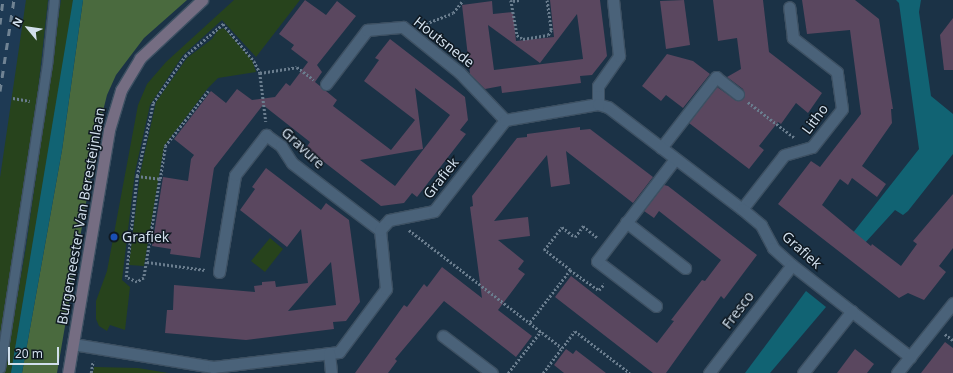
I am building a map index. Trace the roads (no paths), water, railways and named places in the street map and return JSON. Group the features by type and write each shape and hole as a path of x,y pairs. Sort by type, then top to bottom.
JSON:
{"main road":[{"name":"Burgemeester Van Beresteijnlaan","path":"68,373 109,130 121,90 140,58 202,0"}],"street":[{"path":"505,120 598,104 598,86 619,56 613,0"},
{"name":"Litho","path":"742,210 784,155 812,147 842,109 837,72 793,38 789,8"},
{"name":"Houtsnede","path":"326,84 367,30 403,27 460,73 505,120"},
{"path":"661,148 716,77 738,94"},
{"name":"Grafiek","path":"598,104 608,108 761,225 774,248 792,265 910,357"},
{"name":"Grafiek","path":"380,230 388,220 434,211 505,120"},
{"name":"Gravure","path":"219,272 235,175 266,135 281,146 292,163 380,230"},
{"path":"656,306 597,261 675,159"},
{"path":"626,222 685,268"},
{"path":"73,344 189,368 213,367 339,352 386,289 380,230"},
{"name":"Fresco","path":"709,373 792,265"},
{"path":"897,373 953,303"},
{"path":"803,373 852,311"},
{"path":"443,336 492,373"},
{"path":"329,353 332,373"}],"lane":[{"path":"0,368 46,73 54,0"}],"railway":[{"path":"0,24 3,0"},
{"path":"0,91 14,0"}],"place":[{"name":"Grafiek","path":"114,237"}]}
